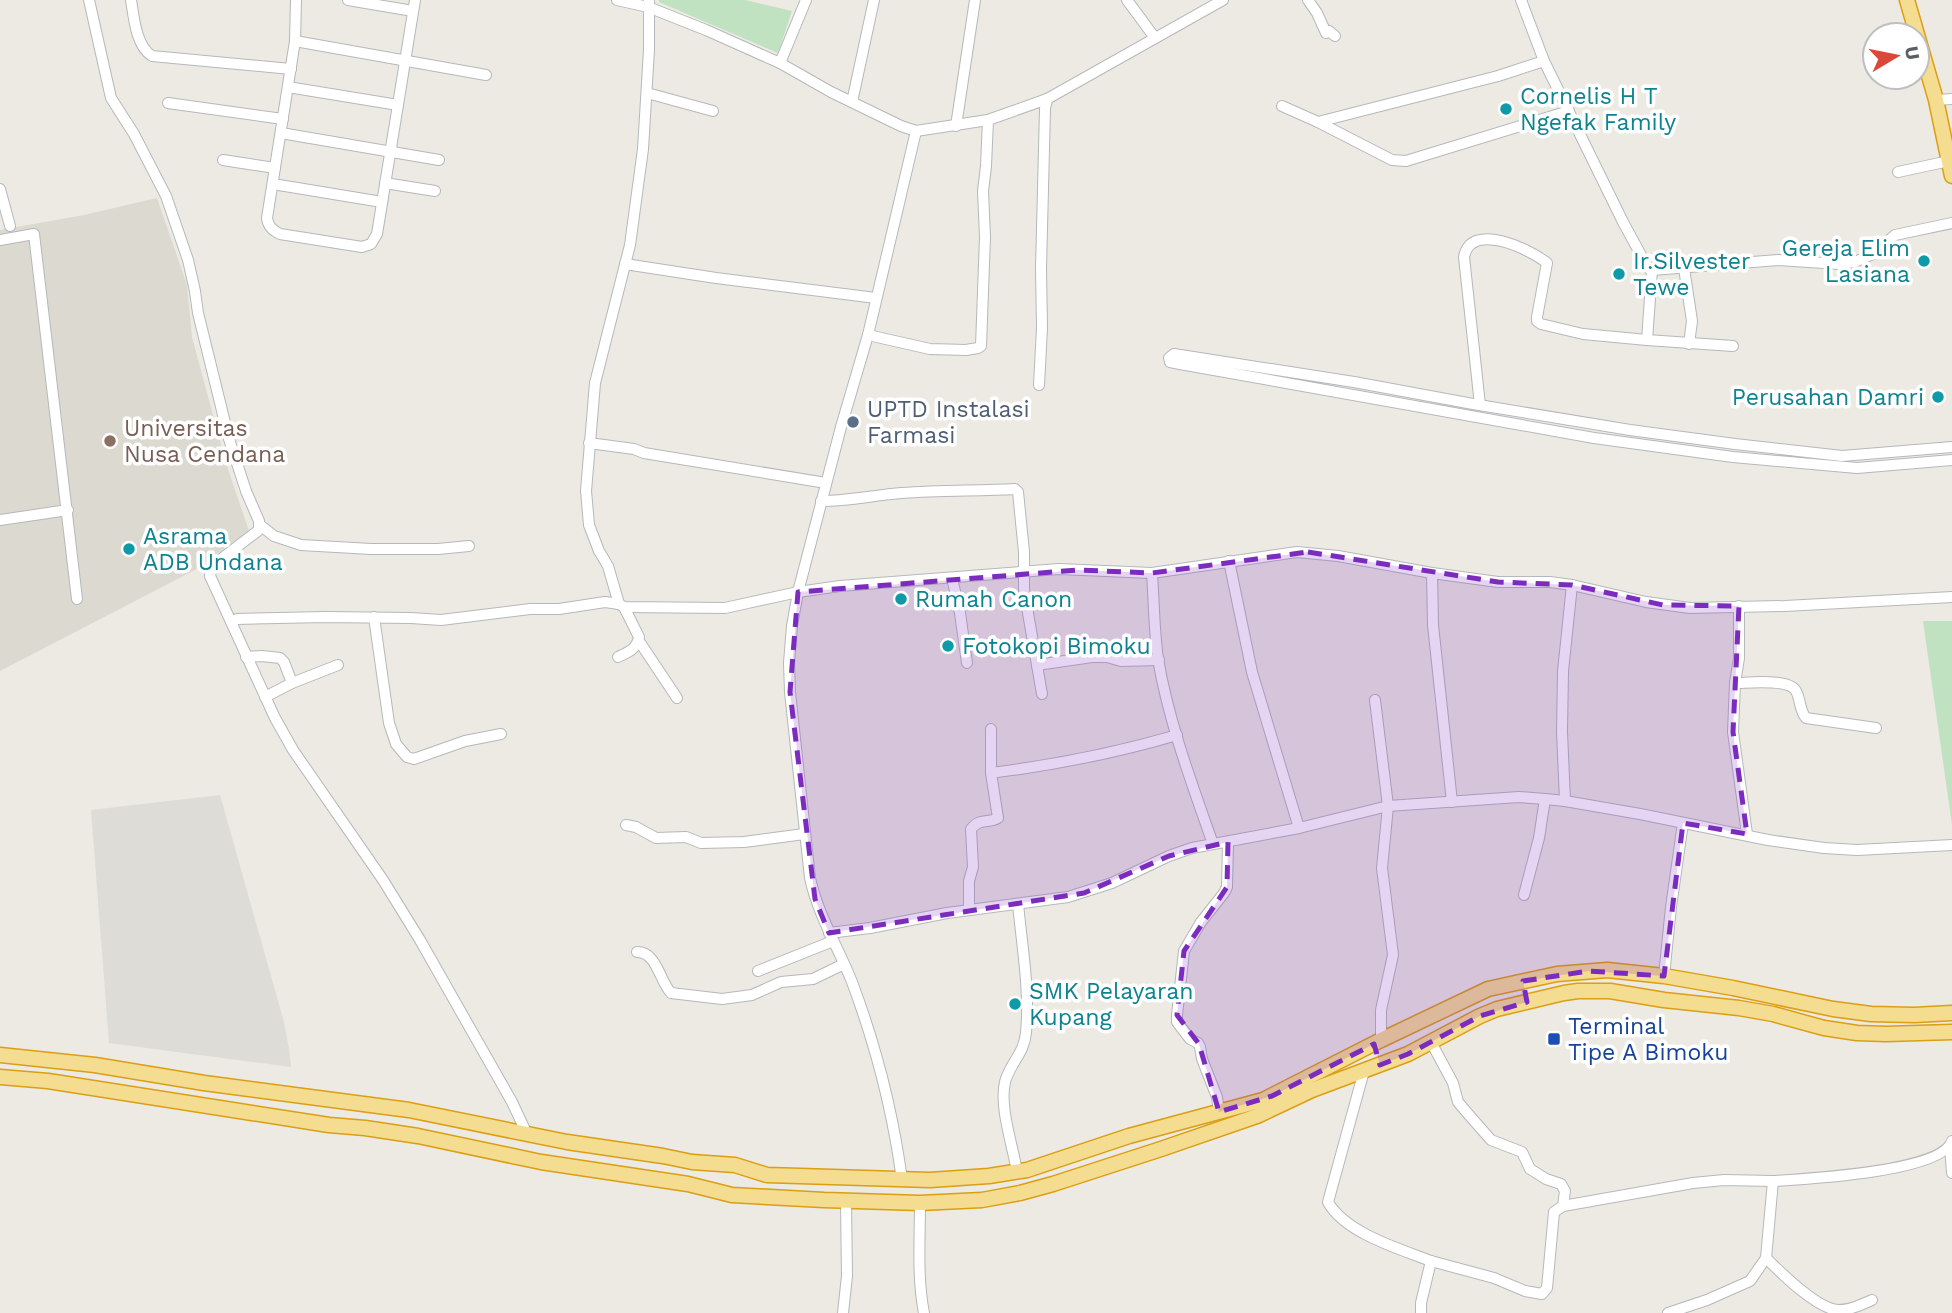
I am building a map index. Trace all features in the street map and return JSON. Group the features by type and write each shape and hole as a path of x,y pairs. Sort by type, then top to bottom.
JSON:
{"highway":[{"path":"1907,0 1936,100 1952,176"},
{"path":"0,1055 96,1065 204,1083 409,1110 578,1144 692,1162 735,1165 767,1175 902,1180 1017,1172 1129,1136 1272,1096 1488,989 1558,974 1598,970 1664,976 1871,1014 1899,1016 1952,1013"},
{"path":"1523,981 1527,1002"},
{"path":"0,1076 418,1136 573,1167 688,1184 732,1195 919,1203 982,1200 1020,1193 1080,1175 1257,1116 1312,1090 1380,1065 1480,1016 1578,991 1610,991 1739,1008 1857,1033 1952,1032"},
{"path":"1830,1028 1833,1009"},
{"path":"1376,1043 1380,1065"},
{"path":"201,1105 204,1083"},
{"path":"573,1167 578,1144"},
{"path":"1073,1156 1080,1175"}],"street":[{"path":"89,0 111,98 134,134 166,195 188,260 229,439 260,525 274,536 301,545 371,549 470,546"},
{"path":"131,0 142,48 152,56 291,69"},
{"path":"296,0 295,41 267,218 270,227 280,234 367,247 377,234 414,6 348,0"},
{"path":"617,0 648,4 780,64 901,127 916,131 988,120 1047,99 1223,0"},
{"path":"780,64 806,0"},
{"path":"852,102 874,0"},
{"path":"956,126 975,0"},
{"path":"1127,0 1155,38"},
{"path":"1307,0 1317,13 1326,33 1329,31 1335,36"},
{"path":"1521,0 1544,61 1623,222 1646,266 1652,270 1778,260 1839,264 1855,262 1884,249 1895,235 1952,223"},
{"path":"648,4 643,149 630,246 595,383 586,499 589,525 608,566 621,605 639,641 677,698"},
{"path":"295,41 486,75"},
{"path":"1318,122 1498,76 1544,61"},
{"path":"288,86 398,105"},
{"path":"647,93 713,111"},
{"path":"1039,385 1047,99"},
{"path":"1936,100 1952,99"},
{"path":"168,103 283,119"},
{"path":"1282,106 1392,160 1406,161 1569,111"},
{"path":"867,335 930,349 966,350 981,346 985,263 983,191 988,120"},
{"path":"902,1180 890,1108 860,1007 815,899 808,867 789,663 798,592 867,335 916,131"},
{"path":"281,133 439,160"},
{"path":"223,160 275,168"},
{"path":"1898,172 1949,161"},
{"path":"385,183 435,191"},
{"path":"273,184 382,202"},
{"path":"0,189 10,226"},
{"path":"0,240 34,234 77,599"},
{"path":"1480,405 1465,272 1466,251 1472,244 1502,240 1548,263 1537,317 1539,323 1583,334 1733,346"},
{"path":"625,264 876,298"},
{"path":"1684,268 1692,321 1689,344"},
{"path":"1647,340 1652,270"},
{"path":"1952,447 1842,456 1630,430 1354,382 1174,354 1169,358 1170,362 1180,364 1629,443 1733,457 1843,467 1952,460"},
{"path":"1629,443 1630,430"},
{"path":"589,443 826,483"},
{"path":"821,501 928,491 1015,489 1018,492 1024,544 1024,590 1042,694"},
{"path":"0,520 68,510"},
{"path":"260,525 259,530 251,537 212,566 210,570 216,590 265,697 293,750 383,880 445,982 512,1101 527,1134"},
{"path":"232,622 237,619 374,617 441,620 605,602 621,605 725,608 840,586 1059,569 1152,573 1281,553 1308,552 1499,582 1572,585 1663,605 1690,608 1952,597"},
{"path":"1229,561 1252,672 1299,828"},
{"path":"1152,573 1158,660 1192,786 1213,844"},
{"path":"1433,573 1433,625 1452,802"},
{"path":"952,578 967,663"},
{"path":"1565,801 1563,671 1572,585"},
{"path":"1739,606 1739,658 1733,732 1747,834"},
{"path":"374,617 389,723 396,744 407,757 414,759 465,741 501,734"},
{"path":"618,657 631,651 639,641"},
{"path":"246,657 281,657 292,683"},
{"path":"1037,665 1092,657 1121,661 1158,660"},
{"path":"265,697 338,665"},
{"path":"1735,683 1788,684 1796,690 1803,716 1806,718 1876,728"},
{"path":"1376,700 1388,806 1382,868 1393,955 1376,1043"},
{"path":"969,910 969,881 973,867 971,829 976,823 998,818 991,773 991,729"},
{"path":"991,773 1057,764 1177,735"},
{"path":"758,971 831,937 969,910 1084,893 1192,848 1299,828 1388,806 1519,797 1565,801 1796,844 1857,850 1952,845"},
{"path":"1524,895 1539,838 1545,799"},
{"path":"1664,976 1683,823"},
{"path":"626,825 636,827 656,838 686,837 701,844 744,842 804,834"},
{"path":"1219,1112 1217,1097 1200,1047 1177,1022 1177,1015 1184,951 1227,887 1228,842"},
{"path":"1017,1172 1004,1091 1012,1066 1023,1050 1026,1032 1026,990 1018,904"},
{"path":"637,953 643,952 651,957 664,985 671,993 722,999 758,993 781,982 813,979 844,964"},
{"path":"1431,1042 1453,1083 1458,1102 1468,1115 1491,1140 1522,1152 1530,1169 1561,1184 1565,1191 1563,1206"},
{"path":"1364,1071 1328,1202 1332,1209 1345,1221 1374,1238 1431,1261 1542,1294 1548,1288 1554,1213 1563,1206 1701,1182 1773,1181 1891,1168 1934,1157 1945,1152 1951,1144"},
{"path":"1951,1144 1952,1173"},
{"path":"1668,1313 1707,1300 1750,1280 1766,1258 1773,1181"},
{"path":"843,1313 847,1276 846,1201"},
{"path":"919,1203 921,1295 925,1313"},
{"path":"1766,1258 1811,1299 1830,1309 1850,1309 1872,1300"},
{"path":"1421,1313 1431,1261"}],"highlighted area":[{"path":"1308,552 1498,582 1572,585 1663,605 1739,606 1733,732 1747,834 1683,823 1664,976 1589,971 1523,981 1527,1002 1480,1016 1408,1054 1380,1065 1374,1044 1272,1096 1219,1112 1199,1044 1177,1015 1184,951 1227,887 1228,842 1169,856 1084,893 870,928 829,933 815,899 790,692 798,592 1078,570 1152,573"}],"shaded area":[{"name":"Universitas Nusa Cendana","path":"157,198 187,285 192,337 225,460 249,531 193,571 0,671 0,230"},
{"path":"220,795 284,1022 291,1067 109,1043 91,810"}],"green space":[{"path":"659,0 745,0 792,11 778,53"},
{"path":"1923,621 1952,621 1952,825"}],"place":[{"name":"Cornelis H T Ngefak Family","path":"1506,109"},
{"name":"Gereja Elim Lasiana","path":"1924,261"},
{"name":"Ir.Silvester Tewe","path":"1619,274"},
{"name":"Perusahan Damri","path":"1938,397"},
{"name":"UPTD Instalasi Farmasi","path":"853,422"},
{"name":"Universitas Nusa Cendana","path":"110,441"},
{"name":"Asrama ADB Undana","path":"129,549"},
{"name":"Rumah Canon","path":"901,599"},
{"name":"Fotokopi Bimoku","path":"948,646"},
{"name":"SMK Pelayaran Kupang","path":"1015,1004"},
{"name":"Terminal Tipe A Bimoku","path":"1554,1039"}]}
